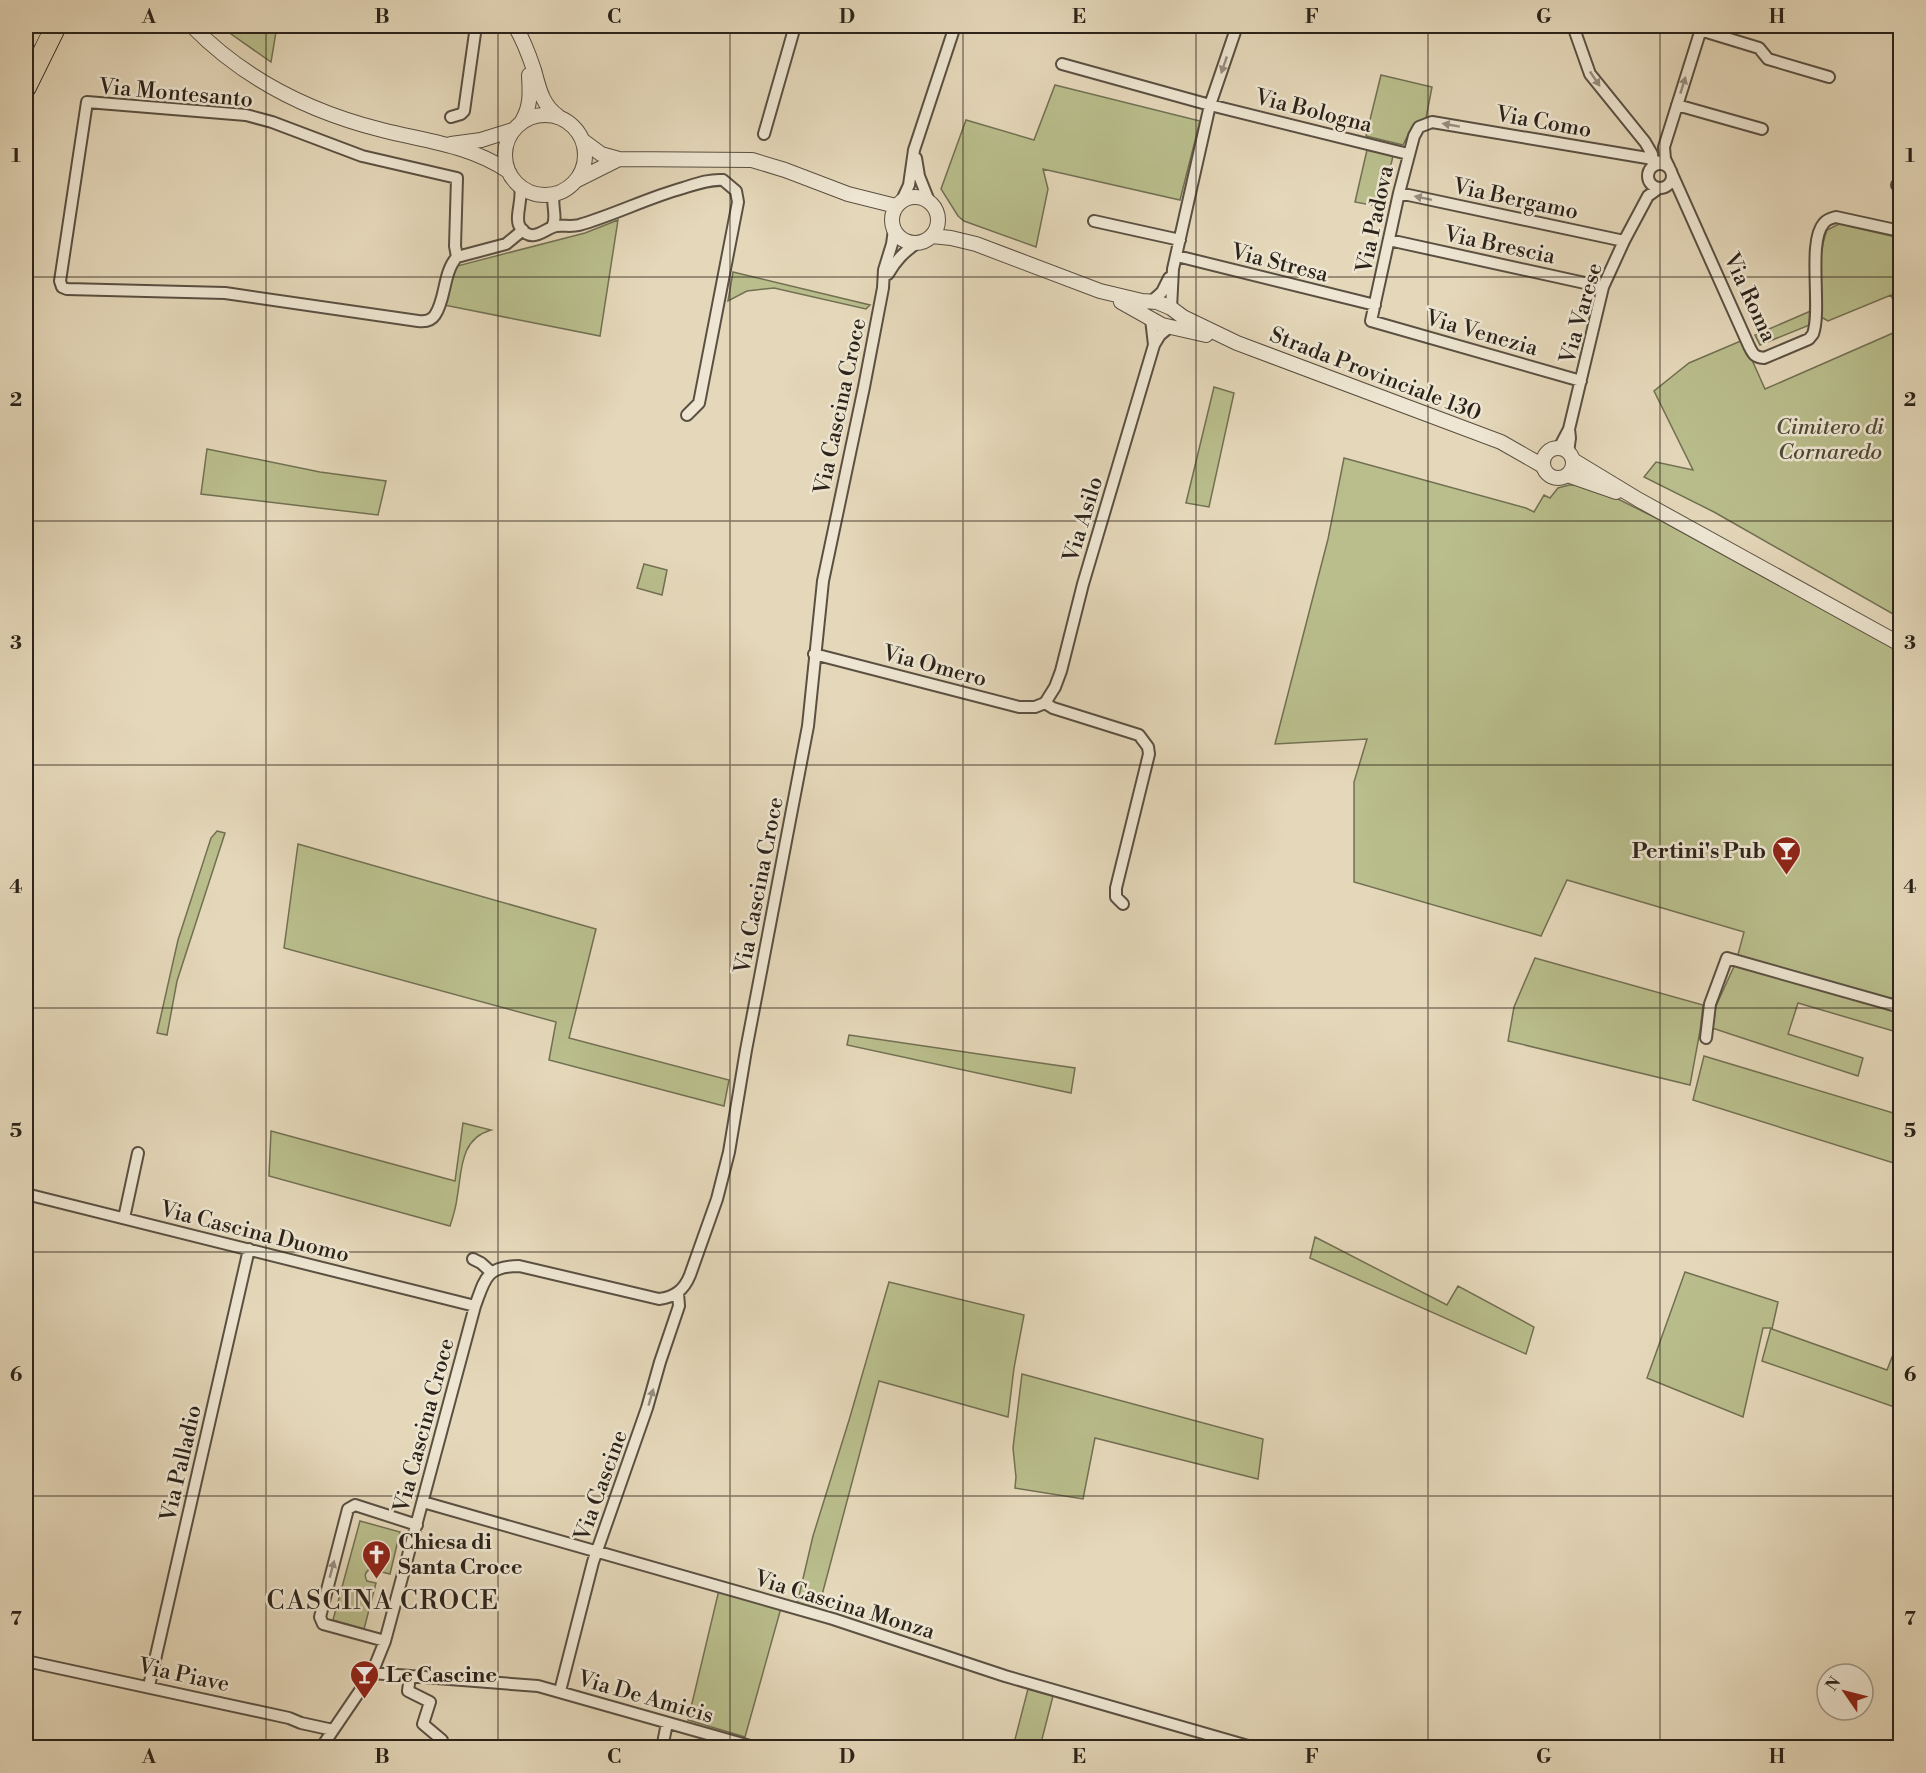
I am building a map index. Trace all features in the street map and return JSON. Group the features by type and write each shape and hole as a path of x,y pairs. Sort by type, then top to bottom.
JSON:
{"highway":[{"path":"26,40 33,26"},
{"path":"26,87 56,26"}],"street":[{"path":"192,26 240,69 271,88 301,102 340,118 450,145 495,162 508,171 520,187 522,202 517,216 518,222 523,230 531,234 543,234 554,222 552,205 554,194"},
{"path":"451,117 464,111 476,26"},
{"path":"515,26 549,110 569,123 582,140 601,154 619,159 752,160 848,194 879,212 903,240 917,243 932,236 938,219 937,212 929,201 919,176 914,150"},
{"path":"764,134 795,26"},
{"path":"892,226 893,211 909,185 914,150 956,26"},
{"path":"1152,301 1162,292 1173,269 1210,105 1237,26"},
{"name":"Via Roma","path":"1573,26 1590,74 1642,139 1659,168 1683,196 1754,356 1764,358 1809,339 1813,334 1817,243 1822,224 1836,217 1900,231"},
{"path":"1683,196 1652,185 1664,154 1701,28 1759,48 1767,59 1829,77"},
{"path":"508,171 505,160 507,139 528,111 531,97 527,52"},
{"name":"Via Bologna","path":"1062,64 1210,105 1408,154"},
{"name":"Via Montesanto","path":"87,102 246,115 272,122 362,156 457,178 455,246 457,257 450,268 435,316 427,322 225,293 67,289 62,287 60,281 87,102"},
{"path":"1677,105 1762,129"},
{"path":"450,145 481,140 540,114 560,117"},
{"name":"Via Como","path":"1419,127 1432,122 1632,156 1659,168"},
{"name":"Via Padova","path":"1371,321 1408,154 1419,127"},
{"path":"1632,156 1641,148 1642,139 1655,146 1666,141"},
{"path":"575,181 584,161 582,140"},
{"path":"520,187 539,194 554,194 619,159"},
{"name":"Via Varese","path":"1563,453 1570,438 1569,429 1603,287 1648,196 1670,184 1659,168"},
{"name":"Via Varese","path":"1640,212 1659,168"},
{"path":"554,222 568,226 587,222 660,195 708,181 723,180 736,190 738,202 699,403 687,415"},
{"name":"Via Bergamo","path":"1399,193 1624,241"},
{"path":"848,194 899,203 916,196 929,201"},
{"name":"Strada Provinciale 130","path":"938,219 976,244"},
{"path":"1094,221 1180,240"},
{"name":"Via Cascina Croce","path":"678,1293 686,1285 696,1259 717,1199 729,1152 748,1039 800,775 813,688 814,654 823,581 864,387 884,285 884,270 892,244 892,226"},
{"path":"457,257 506,244 523,230"},
{"name":"Strada Provinciale 130","path":"932,236 951,237 976,244 1100,291 1142,301 1152,301 1171,308 1183,317 1237,343 1501,442 1563,453"},
{"name":"Via Brescia","path":"1389,240 1603,287"},
{"name":"Via Cascina Croce","path":"884,285 895,262 904,251 917,243"},
{"name":"Via Stresa","path":"1177,256 1375,305"},
{"path":"1171,308 1173,269"},
{"name":"Strada Provinciale 130","path":"1100,291 1162,325 1237,343"},
{"name":"Via Asilo","path":"1151,319 1154,345"},
{"name":"Via Venezia","path":"1371,321 1581,381"},
{"name":"Via Asilo","path":"1045,703 1061,671 1083,585 1154,345 1160,335 1171,326"},
{"name":"Strada Provinciale 130","path":"1501,442 1544,466"},
{"path":"1563,453 1572,468 1567,475"},
{"path":"1639,500 1567,475 1552,477 1545,470 1545,457 1563,453 1639,500 1694,528 1900,644"},
{"name":"Via Omero","path":"814,654 1019,707 1035,707 1045,703"},
{"path":"1045,703 1053,708 1139,735 1148,747 1149,754 1116,888 1116,897 1123,904"},
{"path":"1706,1038 1710,1004 1727,958 1900,1006"},
{"path":"124,1218 138,1153"},
{"name":"Via Cascina Duomo","path":"26,1194 476,1306"},
{"name":"Via Palladio","path":"149,1686 249,1249"},
{"path":"472,1259 491,1272 499,1267 519,1266 659,1299 678,1293"},
{"name":"Via Cascina Croce","path":"321,1748 372,1672 385,1641 476,1306 485,1279 491,1272"},
{"name":"Via Cascine","path":"560,1691 592,1562 598,1551 627,1464 636,1446 679,1306 678,1293"},
{"name":"Via Cascina Monza","path":"423,1502 833,1619 1005,1676 1255,1748"},
{"path":"385,1641 323,1624 320,1617 348,1509 355,1505 417,1525"},
{"name":"Via Piave","path":"26,1661 149,1686 333,1730"},
{"name":"Via De Amicis","path":"372,1672 520,1684 560,1691 757,1748"},
{"path":"410,1676 408,1691 430,1702 423,1724 442,1740 441,1748"},
{"path":"662,1748 667,1723"}],"green space":[{"path":"225,26 277,26 271,62 231,34"},
{"path":"1381,75 1432,87 1426,118 1413,125 1403,145 1366,136"},
{"path":"1055,85 1200,121 1180,200 1043,169 1048,189 1036,247 964,221 958,216 941,189 966,120 1034,140"},
{"path":"1367,150 1393,156 1381,207 1355,202"},
{"path":"618,220 600,336 444,305 457,266 585,233"},
{"path":"1839,224 1900,238 1900,317 1891,295 1828,321 1821,317 1820,273 1824,240 1827,230"},
{"path":"733,272 870,305 866,309 774,288 747,291 728,301"},
{"path":"1813,310 1812,324 1760,345 1755,335"},
{"name":"Cimitero di Cornaredo","path":"1900,330 1900,618 1714,512 1644,477 1656,462 1693,470 1654,391 1689,363 1743,340 1765,389"},
{"path":"1214,387 1234,393 1209,507 1186,503"},
{"path":"207,449 320,472 386,481 378,515 201,494"},
{"path":"1344,458 1534,512 1544,495 1550,498 1558,488 1569,485 1594,487 1660,520 1900,652 1900,1033 1798,1003 1788,1034 1863,1058 1858,1076 1712,1028 1716,1006 1736,962 1744,932 1567,880 1541,936 1354,882 1354,782 1367,739 1275,744 1328,539"},
{"path":"644,564 667,570 662,595 637,588"},
{"path":"217,831 225,833 177,981 167,1035 157,1033 178,940 211,838"},
{"path":"298,844 596,929 569,1038 729,1080 724,1106 549,1060 556,1022 284,948"},
{"path":"1535,958 1703,1005 1690,1085 1508,1041 1514,1007"},
{"path":"849,1035 1075,1068 1071,1093 847,1045"},
{"path":"1704,1056 1900,1115 1900,1165 1693,1100"},
{"path":"463,1123 491,1130 481,1134 467,1149 450,1226 269,1176 271,1131 455,1181"},
{"path":"1315,1237 1447,1305 1458,1286 1534,1327 1526,1354 1310,1258"},
{"path":"1685,1272 1778,1302 1772,1329 1887,1370 1896,1347 1900,1349 1900,1409 1762,1361 1771,1328 1763,1328 1743,1417 1647,1378"},
{"path":"889,1282 1024,1315 1008,1417 879,1381 818,1610 797,1604 813,1536"},
{"path":"1022,1374 1263,1439 1258,1479 1095,1438 1083,1499 1015,1488 1013,1448"},
{"path":"360,1521 400,1532 390,1574 370,1569 367,1571 367,1581 376,1583 364,1629 333,1620"},
{"path":"719,1590 781,1608 745,1737 688,1720"},
{"path":"1028,1689 1053,1696 1040,1747 1013,1747"}],"place":[{"name":"Pertini's Pub","path":"1787,876"},
{"name":"Chiesa di Santa Croce","path":"377,1580"},
{"name":"Le Cascine","path":"365,1700"}],"district":[{"name":"CASCINA CROCE","path":"383,1600"}]}
